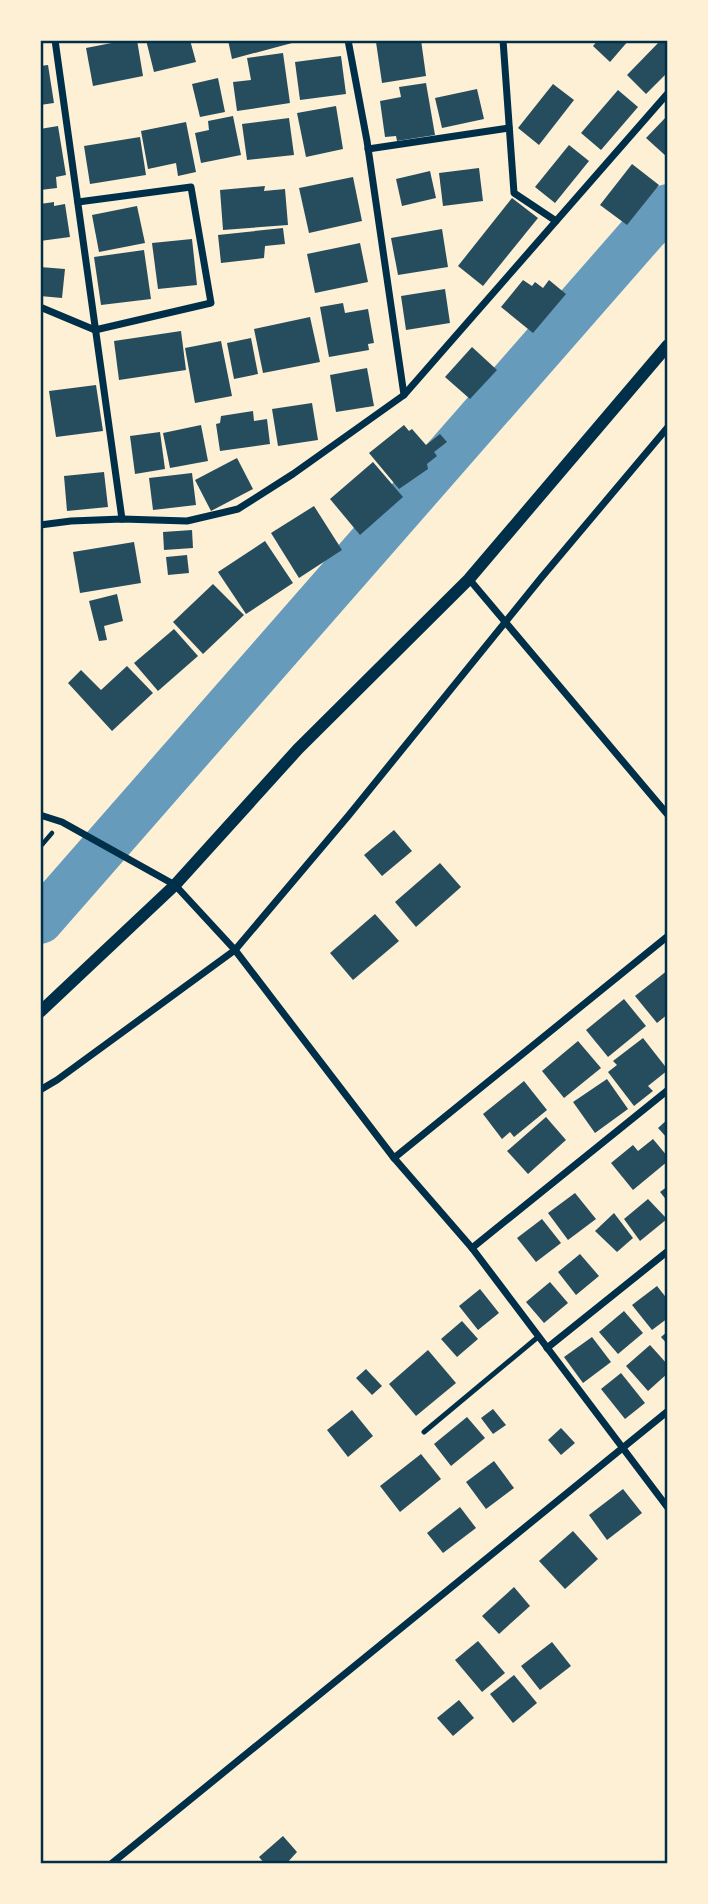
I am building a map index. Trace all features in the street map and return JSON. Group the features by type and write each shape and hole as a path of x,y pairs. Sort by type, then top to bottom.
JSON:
{"street":[{"path":"55,40 122,519"},
{"path":"348,40 368,149 404,395"},
{"path":"503,40 513,193 556,221"},
{"path":"40,525 122,519 187,521 238,509 293,474 404,395 668,93"},
{"path":"368,149 509,128"},
{"path":"40,307 95,330 211,303 191,187 78,202"},
{"path":"40,1012 175,885 298,749 470,579 668,345"},
{"path":"40,1090 235,950 668,428"},
{"path":"470,579 668,815"},
{"path":"40,815 62,822 175,885 235,950 394,1158 472,1248 668,1508"},
{"path":"394,1158 668,936"},
{"path":"472,1248 668,1090"},
{"path":"547,1348 668,1251"},
{"path":"111,1864 668,1411"}],"lane":[{"path":"424,1432 538,1337"}],"building":[{"path":"137,40 143,76 93,86 86,48"},
{"path":"146,40 190,40 196,62 154,72"},
{"path":"228,40 291,40 292,43 232,59"},
{"path":"421,40 426,76 382,83 376,42"},
{"path":"598,40 629,40 610,62 593,46"},
{"path":"661,40 668,40 668,72 646,94 627,75"},
{"path":"283,53 290,103 237,111 233,82 251,80 247,58"},
{"path":"341,56 346,94 300,100 295,62"},
{"path":"48,65 54,103 40,105 40,66"},
{"path":"218,78 225,112 200,117 192,84"},
{"path":"426,83 435,135 397,141 396,136 385,137 380,101 401,97 399,87"},
{"path":"553,84 574,100 539,145 518,128"},
{"path":"477,89 484,119 442,128 435,98"},
{"path":"618,90 638,107 601,150 581,133"},
{"path":"336,106 343,149 306,157 297,113"},
{"path":"668,115 668,156 667,157 646,138"},
{"path":"233,116 241,155 201,163 195,133 209,130 208,121"},
{"path":"289,118 294,155 247,160 242,124"},
{"path":"186,122 196,172 178,176 176,163 148,169 141,131"},
{"path":"58,126 66,175 56,177 57,188 40,190 40,129"},
{"path":"140,137 146,175 90,184 84,146"},
{"path":"569,145 589,161 555,203 535,187"},
{"path":"632,164 659,185 627,225 600,205"},
{"path":"479,168 483,201 443,206 439,173"},
{"path":"430,171 436,198 402,206 396,179"},
{"path":"353,177 362,221 309,233 299,188"},
{"path":"265,186 264,191 285,189 288,225 223,230 220,190"},
{"path":"512,198 538,218 483,286 458,266"},
{"path":"54,202 54,206 65,204 70,237 40,241 40,204"},
{"path":"137,206 145,243 99,252 92,215"},
{"path":"283,228 285,244 265,246 264,258 221,263 218,235"},
{"path":"442,229 448,267 398,275 391,238"},
{"path":"192,239 197,285 158,289 152,243"},
{"path":"360,243 368,282 315,293 307,254"},
{"path":"144,250 151,299 101,305 94,257"},
{"path":"40,267 65,269 62,298 40,296"},
{"path":"523,280 532,286 535,282 543,288 549,280 566,294 533,333 501,307"},
{"path":"445,289 450,323 406,330 401,296"},
{"path":"343,303 345,313 368,309 374,343 368,344 369,350 329,357 320,307"},
{"path":"310,317 320,362 263,373 254,329"},
{"path":"181,331 186,370 119,380 114,341"},
{"path":"251,338 258,374 234,379 227,343"},
{"path":"221,341 232,396 195,403 185,348"},
{"path":"472,347 497,370 470,399 445,377"},
{"path":"367,368 374,406 336,412 330,375"},
{"path":"96,385 103,431 56,437 49,391"},
{"path":"312,403 318,440 278,446 272,409"},
{"path":"253,411 254,421 267,419 270,444 220,451 216,424 220,423 221,416"},
{"path":"201,425 208,461 170,468 163,433"},
{"path":"404,425 409,431 412,429 426,445 440,434 447,442 434,452 437,456 427,464 428,469 399,489 369,453"},
{"path":"160,432 165,469 135,474 130,436"},
{"path":"237,458 253,489 211,511 195,480"},
{"path":"373,462 403,497 360,535 330,499"},
{"path":"104,472 108,507 67,511 64,476"},
{"path":"192,473 196,505 153,510 149,478"},
{"path":"314,506 342,550 299,578 271,533"},
{"path":"192,530 193,548 164,550 163,532"},
{"path":"265,541 293,583 246,614 218,572"},
{"path":"134,542 141,583 80,593 73,552"},
{"path":"187,555 189,573 168,575 166,557"},
{"path":"213,584 244,615 203,654 173,622"},
{"path":"117,594 123,621 104,626 107,640 99,641 89,601"},
{"path":"174,629 198,656 158,691 134,663"},
{"path":"127,666 153,693 112,731 68,683 81,670 101,690"},
{"path":"394,830 412,851 382,876 364,855"},
{"path":"440,863 461,887 416,927 395,902"},
{"path":"375,914 399,941 353,980 330,953"},
{"path":"668,970 668,1014 657,1023 635,996"},
{"path":"624,999 646,1026 608,1057 586,1030"},
{"path":"643,1038 668,1070 648,1086 653,1091 634,1106 608,1072 617,1065 613,1061"},
{"path":"578,1041 601,1068 564,1098 542,1071"},
{"path":"607,1079 628,1109 595,1133 573,1102"},
{"path":"524,1081 547,1110 514,1137 510,1132 502,1139 483,1114"},
{"path":"546,1117 566,1140 528,1174 507,1151"},
{"path":"668,1119 668,1139 658,1128"},
{"path":"653,1139 668,1157 668,1161 633,1190 611,1163 633,1145 638,1151"},
{"path":"668,1186 668,1202 660,1192"},
{"path":"575,1193 596,1219 568,1240 548,1213"},
{"path":"648,1199 667,1219 640,1241 624,1219"},
{"path":"614,1213 633,1238 617,1252 595,1231"},
{"path":"542,1219 561,1243 536,1262 517,1238"},
{"path":"580,1254 599,1276 576,1295 558,1272"},
{"path":"550,1282 568,1303 544,1323 526,1302"},
{"path":"657,1286 668,1300 668,1318 652,1330 632,1305"},
{"path":"480,1289 499,1313 478,1330 459,1306"},
{"path":"624,1311 643,1333 618,1354 599,1332"},
{"path":"462,1321 478,1339 457,1357 441,1339"},
{"path":"668,1331 668,1345 661,1337"},
{"path":"592,1337 611,1362 583,1383 564,1357"},
{"path":"650,1345 668,1365 668,1373 648,1391 626,1366"},
{"path":"428,1350 456,1383 416,1416 389,1384"},
{"path":"366,1369 382,1386 372,1395 356,1378"},
{"path":"621,1373 645,1403 625,1419 601,1389"},
{"path":"493,1409 506,1425 493,1434 481,1418"},
{"path":"352,1410 373,1436 348,1457 327,1430"},
{"path":"467,1417 485,1438 451,1466 434,1444"},
{"path":"561,1428 575,1443 561,1455 548,1440"},
{"path":"421,1454 441,1479 400,1512 380,1486"},
{"path":"494,1461 514,1488 486,1509 466,1482"},
{"path":"623,1489 642,1513 607,1540 589,1515"},
{"path":"460,1507 476,1528 443,1553 427,1533"},
{"path":"573,1531 598,1559 565,1589 539,1561"},
{"path":"514,1587 530,1606 499,1634 482,1616"},
{"path":"478,1641 505,1673 482,1692 455,1660"},
{"path":"552,1642 571,1666 540,1690 521,1666"},
{"path":"514,1675 537,1703 513,1723 490,1694"},
{"path":"459,1700 474,1718 453,1736 437,1718"},
{"path":"283,1836 297,1852 286,1864 265,1864 259,1857"}],"waterway":[{"path":"40,921 668,207"}]}
